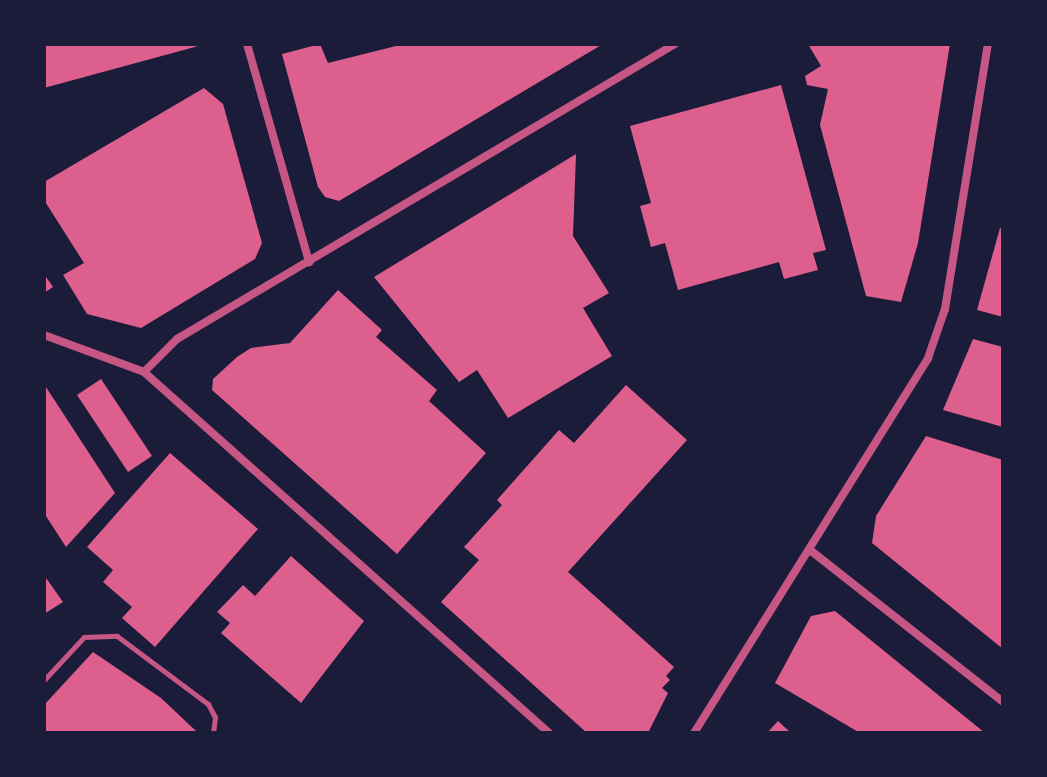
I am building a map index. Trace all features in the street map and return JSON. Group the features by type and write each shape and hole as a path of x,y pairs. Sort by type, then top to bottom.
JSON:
{"street":[{"path":"247,44 309,262"},
{"path":"144,372 177,339 675,44"},
{"path":"694,733 928,358 941,321 988,44"},
{"path":"44,335 70,340 144,372 549,733"},
{"path":"810,550 1003,702"}],"lane":[{"path":"44,680 84,637 117,636 208,704 215,717 213,733"}],"building":[{"path":"44,44 202,44 202,45 44,88"},
{"path":"320,44 328,63 404,44 603,44 339,201 325,197 318,187 282,54"},
{"path":"808,44 950,44 918,243 901,302 866,296 820,125 828,89 807,85 805,76 821,66"},
{"path":"781,85 826,250 813,253 818,270 784,279 779,262 678,290 665,243 651,247 640,206 651,203 630,126"},
{"path":"204,88 223,104 262,243 255,259 141,328 87,314 63,275 84,263 44,200 44,182"},
{"path":"576,154 573,236 609,293 583,308 612,356 508,418 477,370 459,382 374,277"},
{"path":"1000,228 1003,229 1003,317 977,310"},
{"path":"44,274 53,287 44,293"},
{"path":"338,290 382,330 376,337 437,390 429,401 486,453 397,554 212,390 213,379 251,348 290,343"},
{"path":"973,339 1003,347 1003,427 943,410"},
{"path":"101,379 152,456 128,472 77,395"},
{"path":"44,384 115,493 66,547 44,513"},
{"path":"626,385 687,440 568,572 674,667 666,676 670,680 662,688 668,693 648,733 587,733 441,602 479,560 464,547 502,505 497,500 559,430 574,443"},
{"path":"926,436 1003,460 1003,649 872,543 876,516"},
{"path":"170,453 258,529 155,647 122,618 132,607 103,582 113,570 87,547"},
{"path":"291,556 364,621 301,703 221,633 230,623 217,612 243,585 255,596"},
{"path":"44,575 63,602 44,614"},
{"path":"835,611 985,733 860,733 775,683 811,616"},
{"path":"93,652 161,698 196,731 44,733 44,705"},
{"path":"778,721 791,733 767,733"}]}
